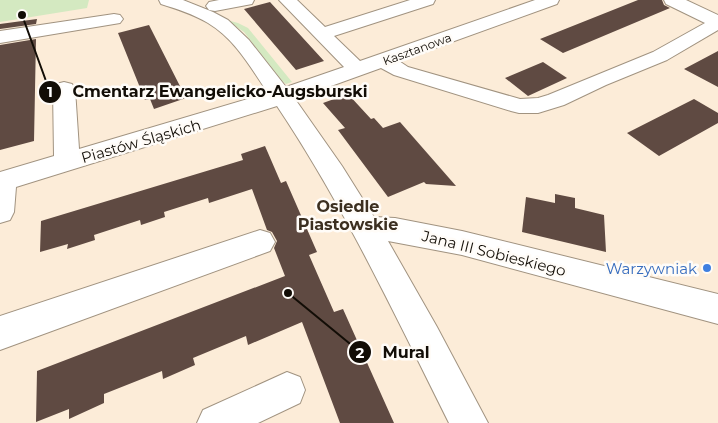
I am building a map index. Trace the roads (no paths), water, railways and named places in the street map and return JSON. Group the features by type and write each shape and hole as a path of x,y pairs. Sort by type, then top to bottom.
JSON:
{"street":[{"path":"167,0 210,7 246,0"},
{"path":"287,0 358,70"},
{"path":"322,34 427,0"},
{"name":"Kasztanowa","path":"282,97 552,0"},
{"path":"672,0 718,22"},
{"path":"210,7 217,21 237,37 282,97 367,228 468,423"},
{"path":"0,37 114,19"},
{"path":"384,61 401,71 519,106 532,108 558,100 653,59 718,22"},
{"path":"64,90 67,162"},
{"name":"Piastów Śląskich","path":"2,182 166,134 282,97"},
{"path":"0,212 2,182"},
{"name":"Jana III Sobieskiego","path":"367,228 395,230 462,243 718,309"},
{"path":"0,332 260,242"},
{"path":"216,423 287,390"}],"place":[{"name":"Cmentarz Ewangelicko-Augsburski","path":"22,15"},
{"name":"Warzywniak","path":"707,268"},
{"name":"Mural","path":"288,293"}],"district":[{"name":"Osiedle Piastowskie","path":"348,215"}]}
